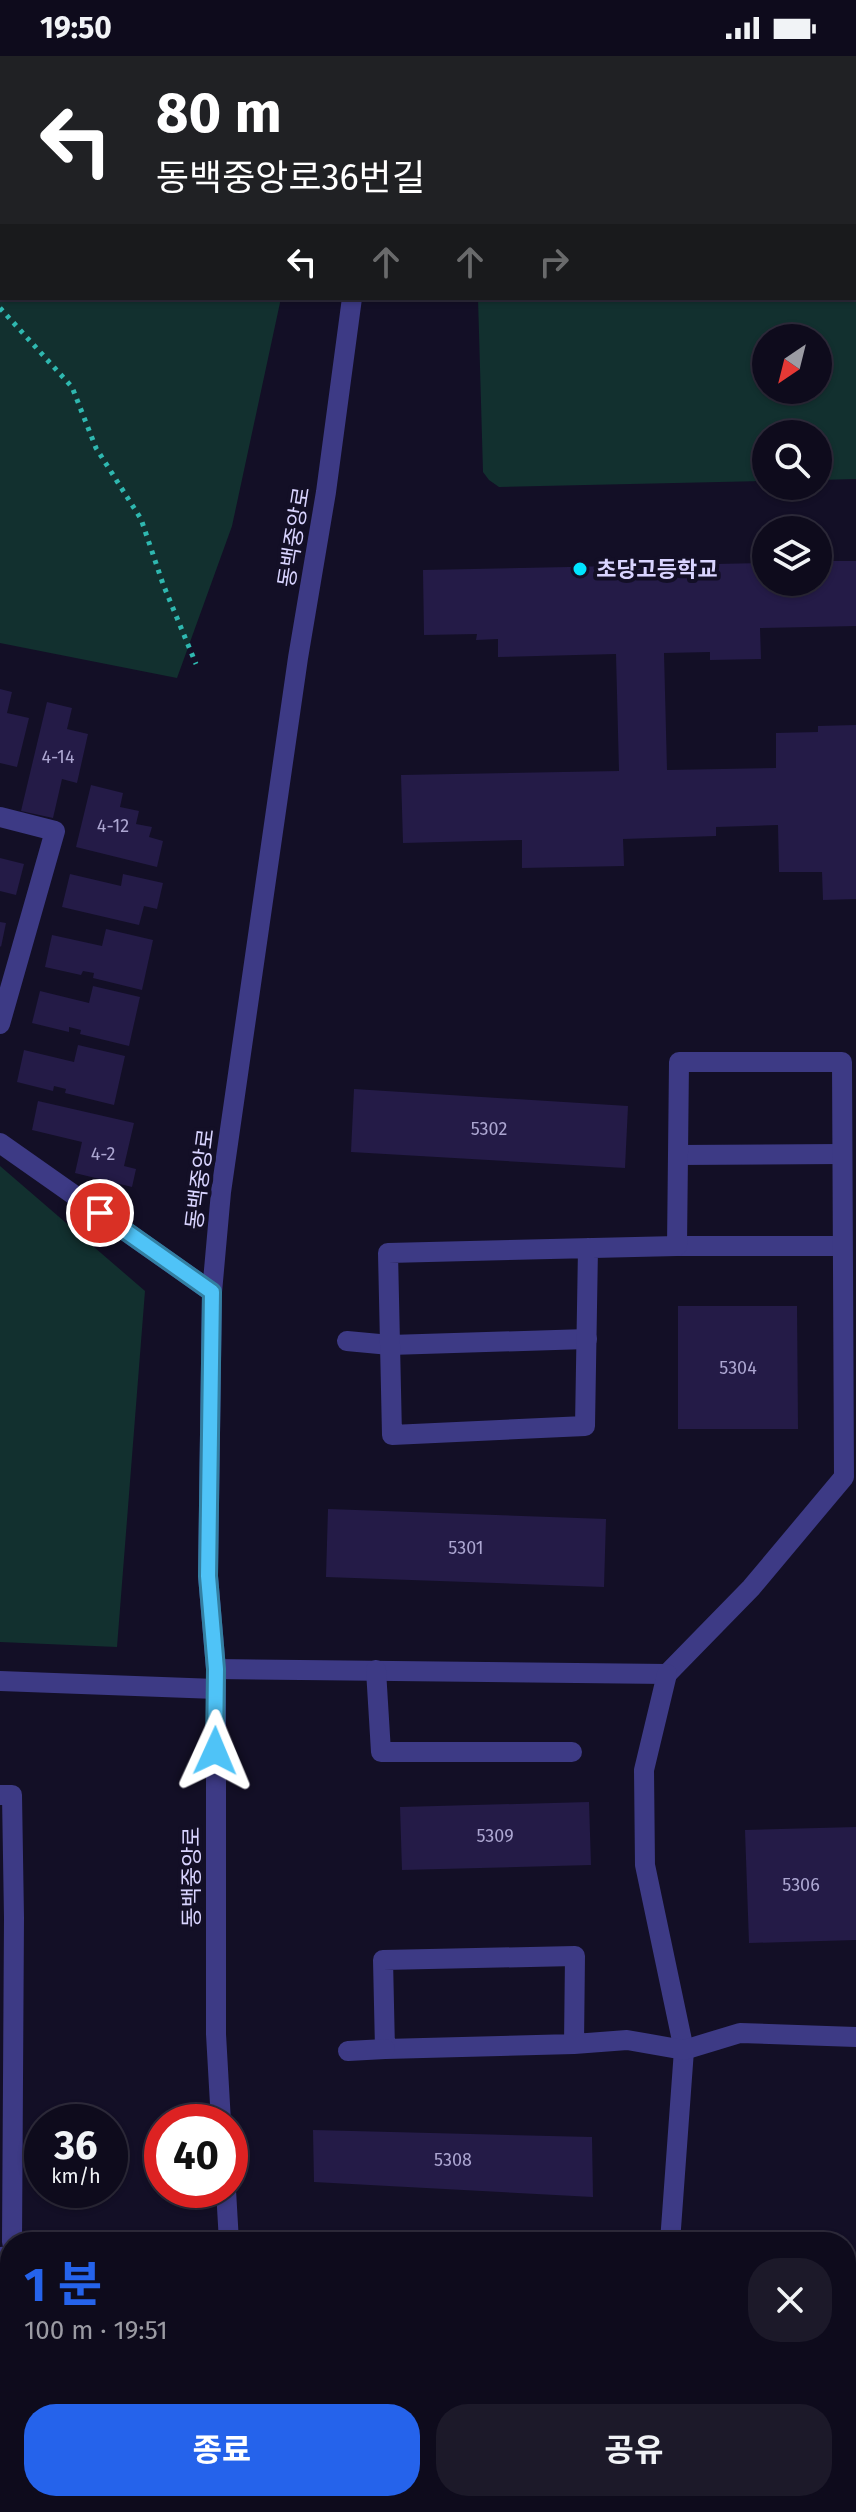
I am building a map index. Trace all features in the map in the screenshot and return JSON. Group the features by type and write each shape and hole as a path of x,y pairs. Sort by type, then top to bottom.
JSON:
{"street":[{"name":"동백중앙로","path":"220,2104 216,2034 216,1679 208,1576 212,1292 221,1192 247,1004 301,638 326,492 352,300"},
{"path":"0,817 55,831 0,1024"},
{"path":"671,2232 684,2050 645,1865 644,1770 667,1674 751,1588 850,1478 842,1246 842,1062 679,1062 677,1246"},
{"path":"0,1143 212,1292"},
{"path":"678,1155 842,1154"},
{"path":"588,1248 585,1426 392,1435 388,1253 588,1248 677,1246 842,1246"},
{"path":"347,1341 390,1345 587,1339"},
{"path":"0,1681 216,1679 376,1670 667,1674"},
{"path":"376,1670 381,1752 572,1752"},
{"path":"0,1795 12,1795 12,2232"},
{"path":"385,2049 383,1960 575,1956 574,2044"},
{"path":"348,2051 627,2040 684,2050 740,2033 856,2037"},
{"path":"227,2208 228,2232"}],"path":[{"path":"0,308 72,387 96,448 141,519 163,584 196,664"}],"green space":[{"path":"0,300 281,300 232,526 177,678 0,643"},
{"path":"478,300 856,300 856,479 832,480 832,420 752,420 752,481 499,487 483,472"},
{"path":"0,1166 145,1291 117,1647 0,1642"}],"building":[{"path":"832,561 856,561 856,626 760,628 761,659 710,660 710,652 664,653 667,770 776,768 776,733 818,732 818,726 856,725 856,899 823,900 822,872 779,872 778,825 716,827 716,836 623,839 624,866 522,868 522,840 403,843 401,775 619,771 616,654 498,657 498,639 476,640 477,634 424,635 423,570 752,563 752,596 832,596"},
{"path":"0,689 12,692 7,713 29,718 17,767 0,763"},
{"path":"47,702 72,708 67,729 88,734 77,783 62,779 53,818 21,811"},
{"path":"91,785 123,793 120,807 139,811 136,824 152,827 149,837 163,841 157,867 76,847"},
{"path":"0,858 24,864 16,895 0,891"},
{"path":"70,874 121,886 123,874 163,883 157,909 144,906 139,925 62,907"},
{"path":"0,922 6,923 1,947 0,946"},
{"path":"106,929 153,940 142,990 93,978 94,973 83,971 81,975 45,967 52,935 102,946"},
{"path":"93,986 140,997 129,1046 80,1034 81,1030 69,1027 69,1032 32,1023 40,991 89,1003"},
{"path":"78,1045 125,1056 114,1105 65,1093 66,1089 54,1086 53,1091 17,1082 24,1050 74,1062"},
{"path":"354,1089 628,1106 625,1168 351,1152"},
{"path":"38,1101 134,1123 124,1166 136,1169 132,1187 75,1173 82,1142 32,1130"},
{"path":"678,1306 797,1306 798,1429 678,1429"},
{"path":"328,1509 606,1519 604,1587 326,1577"},
{"path":"589,1802 591,1865 402,1870 400,1807"},
{"path":"856,1827 856,1940 749,1943 745,1830"},
{"path":"313,2130 592,2137 593,2197 314,2182"}],"place":[{"name":"초당고등학교","path":"580,569"}],"route":[{"path":"100,1213 212,1292 208,1576 216,1669 215,1751"}]}
